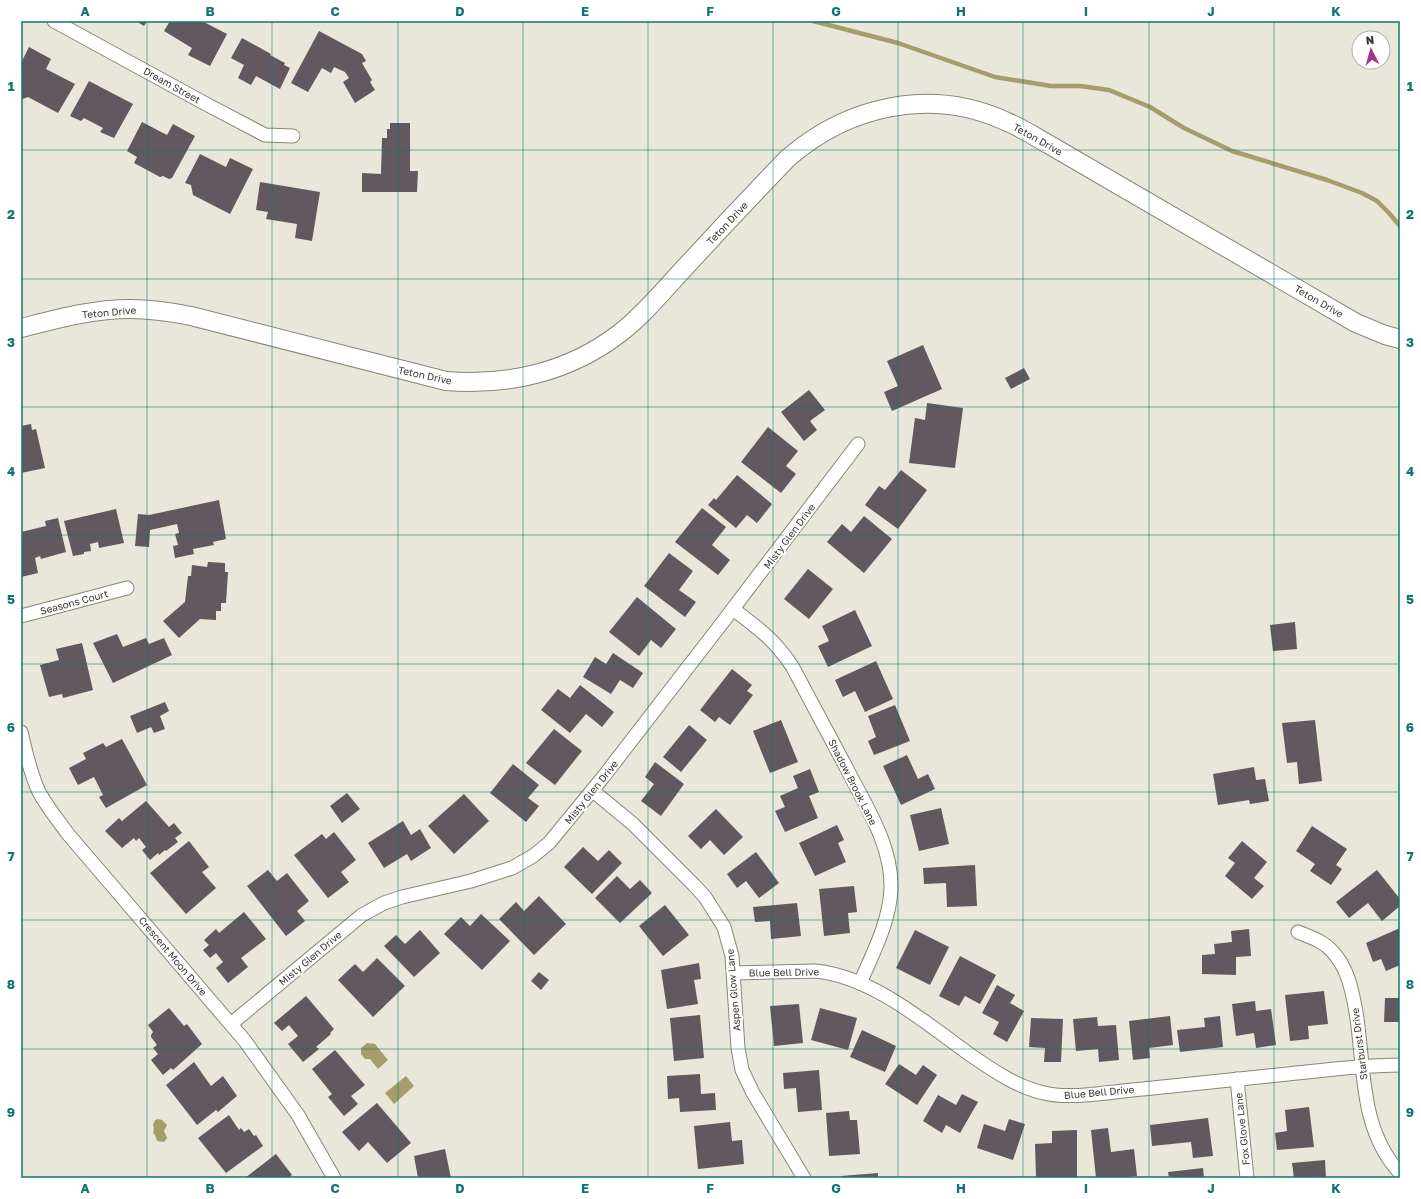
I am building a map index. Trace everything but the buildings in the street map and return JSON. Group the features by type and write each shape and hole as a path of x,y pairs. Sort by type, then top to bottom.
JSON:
{"street":[{"name":"Dream Street","path":"54,21 265,135 293,136"},
{"name":"Teton Drive","path":"21,328 67,316 101,311 130,309 165,311 191,316 446,381 480,382 533,376 561,366 580,357 598,348 620,333 645,309 788,158 809,141 831,127 861,115 898,106 929,104 970,110 1005,121 1062,152 1356,322 1385,335 1400,339"},
{"name":"Misty Glen Drive","path":"231,1024 362,915 372,909 402,896 493,875 512,868 533,856 549,843 592,791 733,609 858,444"},
{"name":"Seasons Court","path":"21,616 127,588"},
{"name":"Shadow Brook Lane","path":"733,609 769,636 792,666 867,808 885,849 888,859 891,887 888,911 882,931 860,983"},
{"name":"Crescent Moon Drive","path":"21,732 33,777 51,810 68,834 231,1024 264,1066 298,1115 334,1178"},
{"name":"Aspen Glow Lane","path":"592,791 633,824 704,897 724,927 732,954 738,1048 742,1070 753,1093 804,1178"},
{"name":"Starburst Drive","path":"1298,932 1322,943 1331,951 1344,968 1353,991 1363,1066 1364,1087 1371,1121 1384,1152 1400,1173"},
{"name":"Blue Bell Drive","path":"734,973 815,971 838,974 860,983 899,1004 996,1073 1025,1087 1042,1093 1059,1096 1363,1066 1400,1065"},
{"name":"Fox Glove Lane","path":"1237,1079 1247,1178"}],"shaded area":[{"path":"367,1043 375,1044 388,1060 378,1069 370,1059 365,1059 361,1054 361,1048"},
{"path":"406,1076 414,1086 394,1104 385,1093"},
{"path":"155,1120 162,1120 167,1125 164,1131 167,1138 164,1142 157,1141 153,1133 153,1125"}],"waterway":[{"path":"813,21 898,43 995,77 1051,86 1080,86 1109,90 1150,107 1184,128 1232,151 1327,180 1362,193 1377,201 1400,226"}]}
